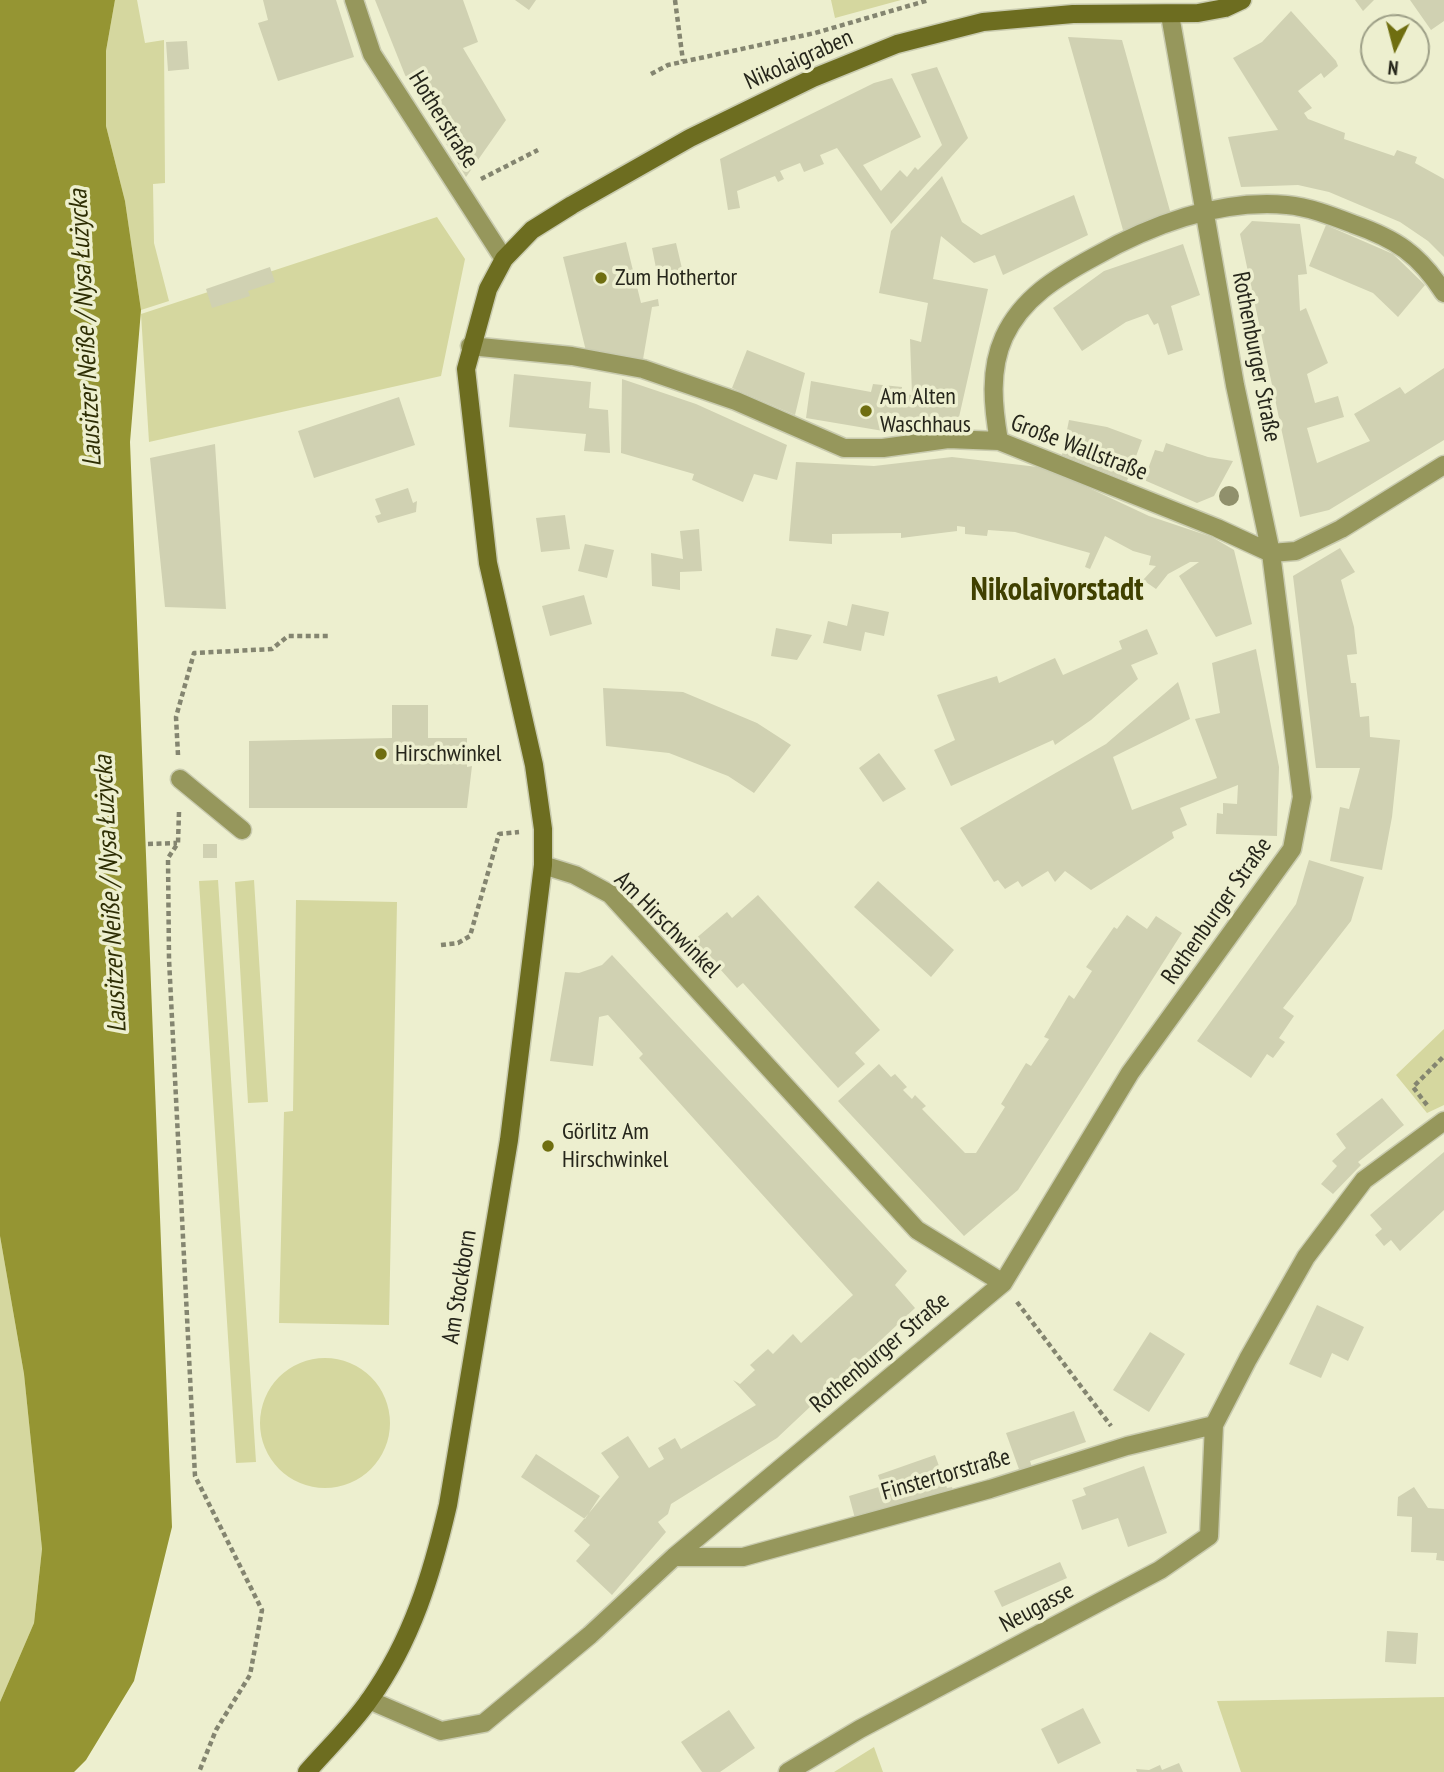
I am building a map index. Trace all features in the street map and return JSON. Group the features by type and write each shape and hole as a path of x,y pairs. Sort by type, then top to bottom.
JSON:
{"street":[{"name":"Hotherstraße","path":"354,0 372,54 504,259"},
{"name":"Nikolaigraben","path":"470,346 488,289 504,259 532,230 690,138 813,78 897,44 983,22 1073,14 1170,15 1225,8 1242,0"},
{"name":"Rothenburger Straße","path":"674,1558 1003,1283 1130,1073 1292,849 1302,797 1271,553 1235,385 1170,15"},
{"path":"999,442 993,402 997,356 1005,334 1028,299 1069,271 1123,240 1203,211 1288,205 1322,213 1402,244 1430,270 1444,293"},
{"path":"470,346 466,369 486,550 534,765 543,829 543,865"},
{"name":"Große Wallstraße","path":"470,346 572,356 643,369 736,401 844,448 883,448 948,439 999,442 1217,528 1271,553"},
{"path":"1271,553 1296,551 1330,534 1444,465"},
{"path":"180,779 242,830"},
{"name":"Am Hirschwinkel","path":"543,865 575,874 610,894 917,1230 1003,1283"},
{"name":"Am Stockborn","path":"369,1700 395,1660 416,1618 435,1562 448,1505 509,1140 543,865"},
{"path":"1214,1425 1306,1257 1364,1180 1442,1121"},
{"name":"Finstertorstraße","path":"674,1558 743,1557 990,1489 1126,1446 1214,1425"},
{"name":"Neugasse","path":"788,1772 860,1729 1160,1570 1209,1536 1214,1425"},
{"path":"307,1772 369,1700 441,1731 484,1723 590,1635 674,1558"}],"path":[{"path":"675,0 683,61"},
{"path":"651,74 683,61 815,33 929,0"},
{"path":"459,190 538,150"},
{"path":"180,779 176,717 194,653 272,649 288,636 330,635"},
{"path":"441,945 458,943 470,936 499,834 543,829"},
{"path":"148,844 178,843 168,858 169,959 195,1476 262,1610 250,1675 216,1730 199,1772"},
{"path":"1442,1121 1413,1087 1444,1056"},
{"path":"1003,1283 1126,1446"}],"green space":[{"path":"115,0 137,0 145,43 164,40 165,183 153,184 154,243 169,301 141,310 125,201 106,126 106,51"},
{"path":"831,0 901,0 835,18"},
{"path":"437,217 465,259 441,376 149,442 141,314"},
{"path":"218,880 256,1462 236,1463 199,881"},
{"path":"254,880 268,1102 248,1103 235,882"},
{"path":"296,900 397,902 389,1325 279,1323 284,1112 293,1111"},
{"path":"1444,1029 1444,1105 1427,1113 1396,1075"},
{"path":"0,1236 24,1374 42,1549 34,1623 0,1702"},
{"path":"325,1358 350,1363 371,1377 385,1398 390,1423 385,1448 371,1469 350,1483 325,1488 300,1483 279,1469 265,1448 260,1423 265,1398 279,1377 300,1363"},
{"path":"1444,1697 1444,1772 1241,1772 1217,1701"},
{"path":"874,1747 883,1772 834,1772"}],"water":[{"name":"Lausitzer Neiße / Nysa Łużycka","path":"0,0 115,0 106,51 106,126 125,201 141,310 130,442 172,1527 134,1681 86,1760 74,1772 0,1772 0,1702 34,1623 42,1549 24,1374 0,1236"}],"building":[{"path":"263,0 336,0 354,57 278,81 258,23 268,20"},
{"path":"375,0 463,0 478,42 463,48 506,120 466,177 405,75"},
{"path":"515,0 536,0 529,10"},
{"path":"1355,0 1374,0 1363,11"},
{"path":"1410,0 1444,0 1444,21 1431,30 1430,14 1420,14"},
{"path":"1291,11 1338,66 1324,78 1321,73 1298,91 1312,108 1304,113 1308,119 1345,133 1344,139 1394,156 1397,150 1417,157 1415,163 1444,179 1444,257 1428,241 1400,222 1329,192 1298,185 1241,187 1228,137 1278,130 1233,58 1262,42"},
{"path":"1068,37 1122,40 1172,218 1123,230"},
{"path":"187,41 189,69 168,71 166,42"},
{"path":"937,67 968,138 891,224 837,148 820,155 824,164 804,172 800,163 780,171 784,179 778,182 775,176 737,191 740,208 728,210 720,159 874,83 892,78 921,137 863,165 881,191 900,170 907,177 915,167 918,170 942,145 911,74"},
{"path":"942,176 962,222 981,235 1074,195 1088,235 1003,275 995,255 974,263 941,236 933,279 988,289 957,426 909,422 907,435 806,418 811,381 871,392 873,384 902,387 902,394 912,395 910,339 921,342 928,303 879,293 891,231"},
{"path":"1252,221 1300,224 1307,274 1298,275 1300,311 1306,308 1328,363 1307,374 1315,403 1338,396 1344,417 1307,428 1317,463 1370,441 1354,414 1400,387 1405,394 1444,368 1444,440 1329,510 1300,517 1240,234"},
{"path":"1326,225 1393,254 1425,285 1398,317 1373,293 1309,266"},
{"name":"Zum Hothertor","path":"626,242 641,303 658,299 659,306 652,307 642,365 586,351 563,257"},
{"path":"676,243 684,277 659,283 652,248"},
{"path":"1183,244 1200,295 1171,306 1183,350 1168,355 1158,323 1154,325 1148,314 1126,322 1082,351 1053,308 1104,271"},
{"path":"270,267 275,282 248,291 250,296 212,308 206,289"},
{"path":"747,350 805,373 795,415 732,388"},
{"path":"514,374 591,382 589,408 608,410 610,453 584,451 586,434 509,427"},
{"path":"622,379 696,404 787,445 777,480 754,474 743,502 692,480 694,474 621,453"},
{"path":"399,397 415,445 314,478 298,431"},
{"path":"1069,420 1107,427 1142,440 1127,481 1062,455"},
{"path":"1166,443 1208,457 1233,461 1214,496 1197,503 1144,480 1155,450 1163,452"},
{"path":"215,444 226,609 165,607 150,458"},
{"path":"952,457 1038,467 1057,473 1149,516 1212,537 1234,550 1252,624 1216,637 1179,576 1199,562 1190,562 1168,574 1156,589 1143,580 1156,566 1149,565 1151,556 1133,551 1105,536 1090,569 1085,567 1090,553 1015,532 988,530 987,536 965,534 965,527 957,526 957,531 901,538 901,533 832,534 832,544 789,541 796,462 874,466"},
{"path":"408,488 413,503 417,501 416,512 378,523 375,516 381,514 375,499"},
{"path":"565,515 570,549 541,552 536,518"},
{"path":"699,529 702,571 680,572 680,590 652,586 651,553 683,559 680,531"},
{"path":"585,544 614,550 607,578 578,571"},
{"path":"1340,548 1355,572 1341,580 1354,627 1357,654 1347,655 1351,683 1356,683 1360,717 1369,716 1370,737 1400,740 1392,817 1382,870 1330,861 1340,807 1349,809 1360,768 1316,768 1293,576"},
{"path":"584,595 592,624 550,636 542,606"},
{"path":"852,604 889,612 884,636 865,632 861,651 823,643 828,621 847,626"},
{"path":"776,628 812,635 797,660 771,656"},
{"path":"1147,629 1158,654 1131,665 1138,679 1091,720 1055,745 1053,740 951,786 934,750 955,740 937,695 997,676 999,683 1055,658 1063,675 1122,649 1119,641"},
{"path":"1256,649 1279,767 1277,836 1216,834 1217,813 1223,814 1223,803 1237,804 1238,785 1180,808 1187,825 1172,832 1174,838 1091,890 1065,871 1055,882 1048,871 1022,887 1018,881 1005,889 998,880 994,882 960,828 1106,744 1178,682 1190,719 1113,757 1132,810 1217,778 1195,719 1220,713 1212,663"},
{"path":"603,688 683,692 757,723 791,745 754,793 728,776 669,753 606,746"},
{"name":"Hirschwinkel","path":"392,705 428,705 428,738 467,738 467,767 472,766 467,808 249,808 249,741 392,738"},
{"path":"879,753 906,789 883,802 859,768"},
{"path":"203,844 217,844 217,858 203,858"},
{"path":"1309,860 1364,877 1351,921 1283,1008 1294,1016 1279,1038 1285,1042 1273,1058 1267,1054 1251,1078 1197,1041 1296,904"},
{"path":"878,881 954,950 931,977 854,907"},
{"path":"758,895 880,1030 855,1053 865,1064 838,1088 743,983 737,988 694,940 727,912 732,918"},
{"path":"1127,915 1147,929 1156,916 1182,933 1018,1190 964,1236 838,1101 879,1064 891,1077 895,1074 907,1087 903,1090 912,1099 915,1095 926,1106 922,1109 965,1153 976,1153 1005,1107 1001,1104 1026,1063 1031,1066 1049,1039 1044,1037 1069,995 1074,999 1092,971 1086,967 1114,927 1117,929"},
{"path":"612,955 907,1271 895,1285 915,1308 777,1438 671,1504 668,1514 658,1522 666,1532 612,1595 576,1561 590,1545 574,1531 619,1477 601,1453 628,1436 649,1468 664,1459 658,1448 675,1438 681,1449 756,1405 733,1380 740,1384 755,1370 750,1365 768,1349 773,1354 793,1334 801,1343 853,1295 639,1058 643,1054 608,1015 599,1017 593,1066 550,1061 565,972 579,973 602,965"},
{"path":"1382,1098 1404,1125 1358,1162 1361,1165 1333,1194 1321,1184 1337,1166 1332,1161 1346,1148 1336,1134"},
{"path":"1444,1152 1444,1210 1400,1251 1391,1240 1384,1246 1375,1235 1382,1229 1370,1215"},
{"path":"1317,1305 1364,1327 1348,1361 1332,1353 1321,1378 1289,1364"},
{"path":"1150,1332 1185,1354 1149,1412 1113,1390"},
{"path":"1074,1411 1086,1442 1030,1461 1032,1467 1020,1472 1006,1433"},
{"path":"536,1454 600,1496 585,1519 521,1477"},
{"path":"935,1455 947,1488 952,1487 954,1493 856,1522 849,1496 882,1486 878,1475"},
{"path":"1144,1466 1167,1533 1128,1547 1118,1518 1082,1530 1072,1500 1086,1495 1083,1488"},
{"path":"1414,1487 1428,1508 1444,1509 1444,1561 1436,1560 1437,1553 1411,1552 1412,1517 1397,1516 1398,1497"},
{"path":"1060,1562 1067,1578 1002,1607 994,1591"},
{"path":"1387,1631 1418,1633 1416,1664 1385,1662"},
{"path":"1083,1708 1101,1743 1058,1764 1041,1729"},
{"path":"729,1710 755,1748 720,1772 702,1772 681,1742"},
{"path":"1179,1763 1183,1772 1137,1772 1136,1769 1149,1770 1160,1765 1162,1770"}],"place":[{"name":"Zum Hothertor","path":"601,278"},
{"name":"Am Alten Waschhaus","path":"866,411"},
{"name":"Hirschwinkel","path":"381,754"},
{"name":"Görlitz Am Hirschwinkel","path":"548,1146"}],"district":[{"name":"Nikolaivorstadt","path":"1057,591"}]}
